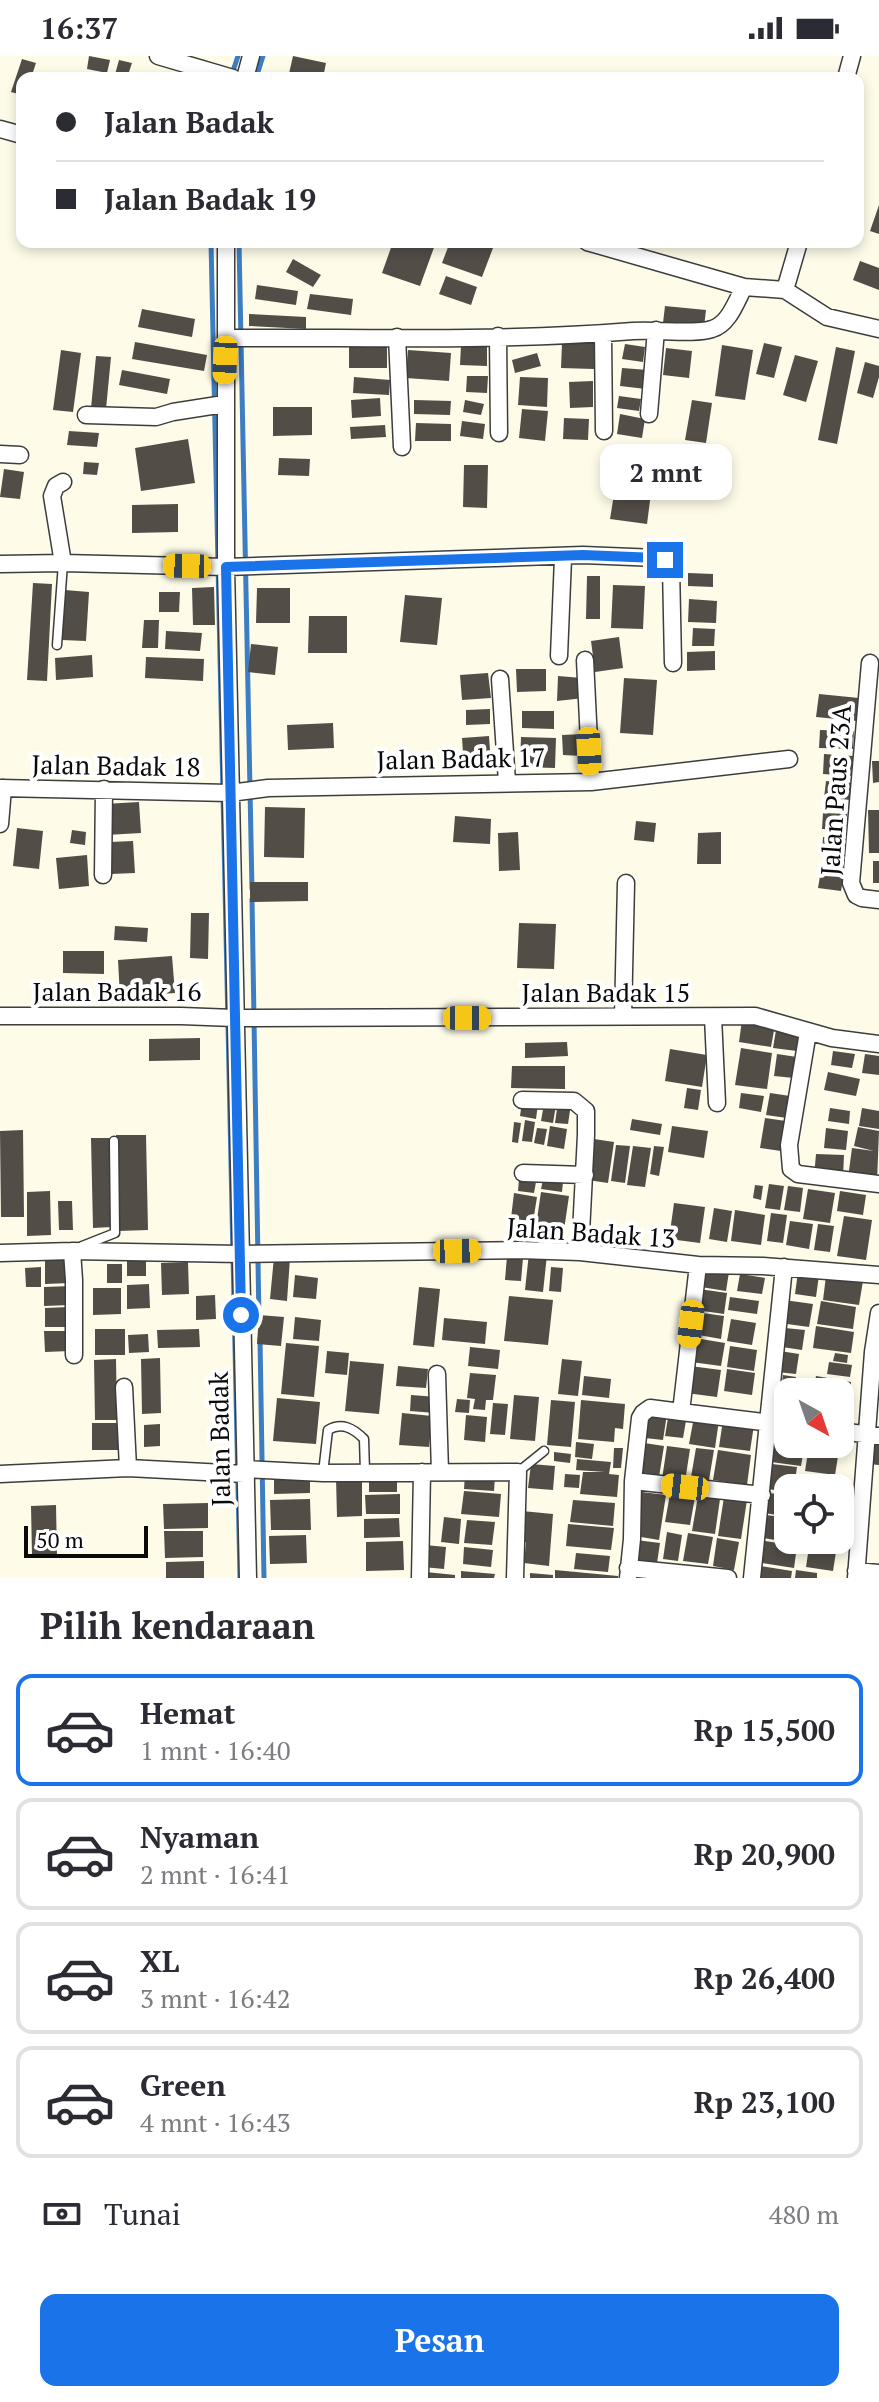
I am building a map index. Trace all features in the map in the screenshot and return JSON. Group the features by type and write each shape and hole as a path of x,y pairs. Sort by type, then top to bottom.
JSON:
{"street":[{"path":"158,56 213,72"},
{"name":"Jalan Badak","path":"226,248 226,567 248,1578"},
{"path":"608,248 744,287 787,282 827,317 879,329"},
{"path":"787,282 797,248"},
{"path":"226,338 707,331 725,323 744,287"},
{"path":"649,414 656,330"},
{"path":"603,334 604,431"},
{"path":"498,336 499,433"},
{"path":"397,337 402,447"},
{"path":"86,415 156,417 224,404"},
{"path":"0,454 20,455"},
{"path":"63,482 56,486 52,496 63,563"},
{"path":"0,564 226,567 583,555 657,558 665,560 671,567 673,663"},
{"path":"559,656 563,558"},
{"path":"585,660 591,782"},
{"name":"Jalan Paus 23A","path":"870,663 851,883 856,895 879,900"},
{"path":"500,679 507,782"},
{"name":"Jalan Badak 17","path":"230,793 268,788 591,782 789,759"},
{"path":"0,824 1,788"},
{"name":"Jalan Badak 18","path":"1,788 230,793"},
{"path":"103,875 104,789"},
{"path":"623,1017 626,883"},
{"name":"Jalan Badak 16","path":"0,1016 234,1018"},
{"name":"Jalan Badak 15","path":"234,1018 755,1016 832,1038 879,1044"},
{"path":"713,1017 717,1103"},
{"path":"808,1032 789,1145 791,1169 798,1174 879,1184"},
{"path":"522,1100 574,1101 586,1111 580,1252"},
{"path":"523,1173 585,1175"},
{"name":"Jalan Badak 13","path":"0,1253 519,1250 879,1275"},
{"path":"72,1251 74,1355"},
{"path":"681,1412 702,1265"},
{"path":"752,1578 784,1267"},
{"path":"879,1313 873,1352 871,1472 856,1574 879,1573"},
{"path":"437,1374 440,1472"},
{"path":"124,1387 128,1468"},
{"path":"728,1578 628,1573 640,1418 650,1408 774,1424"},
{"path":"0,1474 128,1468 323,1473 518,1472 515,1578"},
{"path":"420,1578 422,1472"},
{"path":"633,1481 762,1495"}],"lane":[{"path":"57,645 63,563"},
{"path":"72,1251 115,1233 114,1141"},
{"path":"323,1473 326,1437 328,1430 335,1427 349,1427 364,1439 365,1472"},
{"path":"518,1472 544,1451"}],"building":[{"path":"89,56 110,60 107,72 87,69"},
{"path":"293,56 326,63 324,72 289,72"},
{"path":"22,59 36,63 33,72 18,72"},
{"path":"119,60 132,63 129,72 116,72"},
{"path":"16,77 16,93 11,92"},
{"path":"879,205 879,234 870,231"},
{"path":"391,248 434,248 420,286 382,273"},
{"path":"448,248 493,248 482,277 442,263"},
{"path":"293,259 321,275 313,287 286,272"},
{"path":"860,261 879,268 879,290 853,280"},
{"path":"446,276 477,287 471,305 439,294"},
{"path":"257,285 298,291 296,305 255,299"},
{"path":"310,294 353,299 351,315 307,309"},
{"path":"665,306 706,310 704,327 663,323"},
{"path":"142,309 195,319 192,337 138,327"},
{"path":"249,314 306,317 306,329 249,326"},
{"path":"135,342 207,355 204,371 132,359"},
{"path":"562,343 595,344 594,369 561,368"},
{"path":"764,343 782,347 774,378 756,374"},
{"path":"625,344 645,347 643,362 622,359"},
{"path":"461,345 487,345 487,366 460,365"},
{"path":"722,345 753,350 745,400 715,396"},
{"path":"349,346 387,346 387,368 349,368"},
{"path":"836,347 855,351 837,444 818,440"},
{"path":"666,348 692,351 689,378 663,375"},
{"path":"61,350 81,353 73,412 53,410"},
{"path":"408,350 451,353 449,381 406,378"},
{"path":"537,353 541,366 515,373 512,360"},
{"path":"795,355 818,361 806,402 783,395"},
{"path":"96,356 111,357 106,409 91,408"},
{"path":"865,362 879,366 873,398 857,393"},
{"path":"622,368 648,370 646,389 620,386"},
{"path":"122,370 170,379 167,394 119,385"},
{"path":"467,376 488,376 487,393 466,392"},
{"path":"354,377 390,380 389,395 353,393"},
{"path":"520,377 548,378 547,407 518,405"},
{"path":"593,381 593,407 570,408 569,382"},
{"path":"619,396 641,399 639,411 617,408"},
{"path":"380,398 381,416 352,418 351,400"},
{"path":"414,400 451,401 450,415 414,414"},
{"path":"465,400 484,404 481,415 463,412"},
{"path":"692,400 712,403 706,443 685,440"},
{"path":"273,407 312,407 312,435 273,436"},
{"path":"522,409 548,411 545,441 519,438"},
{"path":"620,414 645,419 642,438 617,434"},
{"path":"564,418 589,419 588,440 563,439"},
{"path":"462,421 485,424 483,439 460,436"},
{"path":"416,423 451,424 451,441 415,441"},
{"path":"385,425 386,437 351,439 350,427"},
{"path":"69,431 99,433 97,447 67,445"},
{"path":"188,439 195,483 141,491 135,448"},
{"path":"279,458 310,459 309,476 278,475"},
{"path":"84,462 99,463 97,475 83,474"},
{"path":"464,465 488,465 487,508 463,507"},
{"path":"4,469 24,472 20,499 0,497"},
{"path":"615,488 651,493 647,524 610,519"},
{"path":"178,504 178,532 132,533 132,505"},
{"path":"688,573 713,574 713,587 688,586"},
{"path":"587,576 600,576 600,619 586,619"},
{"path":"33,583 52,584 47,681 27,680"},
{"path":"613,585 645,586 643,629 611,628"},
{"path":"214,587 215,625 193,625 192,588"},
{"path":"257,588 290,588 290,623 256,623"},
{"path":"65,590 89,592 86,641 62,640"},
{"path":"159,592 180,592 179,612 159,612"},
{"path":"405,595 442,598 437,645 400,642"},
{"path":"689,599 717,601 716,623 688,622"},
{"path":"309,616 347,616 347,653 308,653"},
{"path":"144,620 159,620 158,648 142,648"},
{"path":"693,628 715,629 714,646 692,646"},
{"path":"166,631 202,633 200,651 165,649"},
{"path":"619,637 623,668 595,672 591,641"},
{"path":"251,644 278,647 275,675 248,672"},
{"path":"715,651 715,670 687,671 687,652"},
{"path":"92,655 93,677 56,680 55,658"},
{"path":"146,657 204,659 203,681 145,678"},
{"path":"516,669 546,669 546,691 517,692"},
{"path":"488,673 491,698 462,700 460,675"},
{"path":"558,676 582,678 584,698 557,701"},
{"path":"624,678 657,680 653,735 620,733"},
{"path":"819,694 859,698 857,721 816,717"},
{"path":"490,709 490,724 466,725 466,710"},
{"path":"522,711 554,711 554,729 522,728"},
{"path":"333,723 334,748 288,750 287,725"},
{"path":"820,730 854,731 853,749 819,748"},
{"path":"584,734 582,756 563,755 562,735"},
{"path":"489,736 491,765 464,767 462,738"},
{"path":"521,737 556,738 555,768 520,767"},
{"path":"824,754 853,756 851,776 823,774"},
{"path":"872,761 879,761 879,782 873,783"},
{"path":"826,781 853,783 852,800 824,798"},
{"path":"139,802 141,833 106,835 104,804"},
{"path":"265,807 305,808 304,858 264,857"},
{"path":"868,810 879,810 879,853 869,853"},
{"path":"823,813 847,814 847,830 822,829"},
{"path":"455,816 491,819 490,844 453,842"},
{"path":"636,821 656,823 654,842 634,840"},
{"path":"17,828 43,831 39,869 13,866"},
{"path":"72,830 86,832 85,845 70,843"},
{"path":"518,832 520,870 499,871 498,833"},
{"path":"721,832 721,864 697,864 698,833"},
{"path":"823,837 847,837 847,856 822,855"},
{"path":"133,841 135,873 111,874 110,842"},
{"path":"87,855 89,886 59,889 56,858"},
{"path":"873,861 879,861 879,883 873,883"},
{"path":"822,864 845,867 841,891 818,888"},
{"path":"250,882 308,882 308,901 250,902"},
{"path":"191,913 209,913 208,959 190,958"},
{"path":"519,923 556,924 554,969 517,968"},
{"path":"115,926 148,928 147,942 114,940"},
{"path":"63,951 104,951 104,974 63,973"},
{"path":"172,956 175,993 120,997 118,960"},
{"path":"742,1020 775,1025 771,1047 739,1042"},
{"path":"776,1030 800,1034 797,1051 773,1048"},
{"path":"200,1038 200,1060 149,1061 149,1039"},
{"path":"567,1042 568,1056 525,1058 525,1043"},
{"path":"741,1048 772,1053 767,1089 735,1085"},
{"path":"670,1049 707,1055 702,1087 665,1081"},
{"path":"833,1051 855,1054 852,1068 831,1065"},
{"path":"777,1054 797,1057 794,1078 774,1076"},
{"path":"865,1054 879,1056 879,1075 862,1073"},
{"path":"512,1066 565,1066 565,1089 511,1088"},
{"path":"828,1072 860,1079 856,1096 824,1090"},
{"path":"687,1088 701,1090 698,1110 684,1108"},
{"path":"741,1093 764,1096 761,1112 739,1108"},
{"path":"770,1093 790,1096 787,1118 766,1115"},
{"path":"522,1102 538,1104 536,1119 520,1116"},
{"path":"558,1102 571,1104 568,1124 555,1123"},
{"path":"544,1104 556,1105 553,1123 541,1121"},
{"path":"830,1108 850,1111 849,1124 828,1121"},
{"path":"862,1108 879,1111 879,1129 859,1126"},
{"path":"765,1118 786,1121 781,1151 760,1148"},
{"path":"632,1119 662,1124 660,1135 630,1130"},
{"path":"525,1120 535,1122 532,1142 522,1141"},
{"path":"514,1122 521,1123 518,1143 512,1142"},
{"path":"550,1126 567,1129 564,1149 547,1146"},
{"path":"672,1126 708,1131 704,1158 668,1152"},
{"path":"858,1127 879,1131 877,1182 848,1178 852,1148 874,1151 854,1146"},
{"path":"537,1128 547,1129 544,1145 534,1143"},
{"path":"826,1128 848,1131 846,1150 824,1148"},
{"path":"23,1130 24,1217 1,1217 0,1131"},
{"path":"116,1135 146,1135 148,1230 118,1231"},
{"path":"91,1138 111,1138 112,1227 93,1228"},
{"path":"594,1139 614,1142 608,1183 588,1180"},
{"path":"616,1145 630,1146 625,1183 611,1181"},
{"path":"633,1146 651,1148 645,1187 627,1185"},
{"path":"654,1146 664,1147 659,1176 650,1174"},
{"path":"816,1154 844,1155 843,1177 814,1176"},
{"path":"519,1179 536,1182 534,1193 518,1191"},
{"path":"543,1179 563,1182 562,1192 541,1189"},
{"path":"769,1184 784,1186 780,1210 765,1208"},
{"path":"755,1185 763,1186 761,1200 753,1198"},
{"path":"788,1186 803,1188 800,1212 784,1210"},
{"path":"808,1189 835,1193 830,1223 803,1219"},
{"path":"50,1191 51,1235 27,1236 27,1192"},
{"path":"840,1191 866,1195 863,1215 837,1211"},
{"path":"541,1192 569,1196 564,1230 536,1226"},
{"path":"514,1193 537,1197 533,1222 511,1218"},
{"path":"58,1201 72,1201 73,1230 59,1230"},
{"path":"674,1203 705,1207 700,1243 669,1239"},
{"path":"714,1208 732,1211 727,1242 709,1239"},
{"path":"735,1210 765,1215 761,1245 731,1241"},
{"path":"771,1213 787,1215 783,1243 767,1241"},
{"path":"844,1216 872,1220 866,1260 837,1256"},
{"path":"790,1221 813,1224 809,1249 786,1245"},
{"path":"818,1224 834,1226 830,1252 814,1250"},
{"path":"529,1253 547,1255 543,1292 525,1290"},
{"path":"507,1256 523,1258 521,1281 505,1280"},
{"path":"274,1257 290,1258 287,1301 270,1299"},
{"path":"70,1260 70,1283 45,1284 45,1261"},
{"path":"127,1260 146,1260 146,1276 127,1276"},
{"path":"188,1262 189,1294 162,1295 161,1263"},
{"path":"107,1264 122,1264 122,1283 107,1283"},
{"path":"41,1267 41,1287 26,1287 25,1268"},
{"path":"551,1267 563,1268 561,1292 549,1291"},
{"path":"704,1269 729,1272 726,1291 701,1287"},
{"path":"798,1272 819,1275 816,1297 795,1294"},
{"path":"740,1274 765,1278 762,1294 737,1291"},
{"path":"295,1275 318,1278 316,1299 293,1297"},
{"path":"826,1276 863,1281 859,1305 823,1300"},
{"path":"149,1284 150,1308 127,1309 127,1285"},
{"path":"71,1286 71,1305 44,1306 44,1287"},
{"path":"419,1287 440,1289 434,1347 413,1345"},
{"path":"93,1288 121,1288 121,1314 93,1315"},
{"path":"699,1289 727,1293 724,1314 696,1310"},
{"path":"215,1295 216,1319 196,1320 196,1296"},
{"path":"509,1296 553,1300 548,1345 504,1341"},
{"path":"730,1297 759,1301 757,1314 728,1310"},
{"path":"784,1300 813,1304 809,1327 780,1323"},
{"path":"821,1301 856,1307 853,1329 817,1324"},
{"path":"69,1307 70,1327 45,1327 45,1308"},
{"path":"696,1312 724,1316 721,1339 693,1334"},
{"path":"259,1315 284,1317 281,1346 257,1344"},
{"path":"295,1317 321,1320 319,1341 293,1339"},
{"path":"444,1318 487,1322 485,1344 442,1340"},
{"path":"731,1319 756,1323 752,1345 727,1341"},
{"path":"816,1326 854,1332 851,1353 813,1348"},
{"path":"785,1328 805,1330 802,1350 782,1347"},
{"path":"95,1329 125,1329 125,1355 95,1355"},
{"path":"199,1329 200,1347 158,1348 157,1330"},
{"path":"44,1331 70,1331 70,1351 45,1352"},
{"path":"148,1334 149,1352 129,1353 128,1335"},
{"path":"695,1338 725,1343 721,1366 691,1362"},
{"path":"286,1343 319,1346 314,1397 281,1394"},
{"path":"730,1346 757,1350 754,1371 727,1367"},
{"path":"470,1347 500,1350 498,1369 468,1366"},
{"path":"327,1351 349,1353 347,1375 325,1373"},
{"path":"780,1351 799,1354 796,1374 777,1372"},
{"path":"835,1353 848,1355 847,1363 833,1361"},
{"path":"160,1358 161,1413 142,1414 141,1359"},
{"path":"116,1359 117,1420 95,1420 94,1360"},
{"path":"562,1359 582,1361 578,1396 558,1394"},
{"path":"350,1361 384,1364 379,1414 345,1411"},
{"path":"829,1362 852,1365 850,1377 827,1374"},
{"path":"398,1366 428,1369 426,1388 396,1386"},
{"path":"690,1366 721,1370 717,1397 686,1393"},
{"path":"727,1369 755,1373 752,1395 724,1391"},
{"path":"470,1373 496,1375 493,1400 486,1400 485,1410 473,1409 475,1399 467,1398"},
{"path":"584,1376 611,1379 609,1398 582,1395"},
{"path":"411,1395 437,1397 435,1413 410,1411"},
{"path":"514,1395 539,1397 535,1441 510,1439"},
{"path":"277,1398 320,1402 316,1444 273,1441"},
{"path":"457,1399 470,1400 469,1413 455,1412"},
{"path":"551,1400 575,1402 571,1447 547,1445"},
{"path":"581,1400 625,1404 623,1429 615,1428 614,1442 578,1439"},
{"path":"493,1403 508,1404 505,1435 490,1434"},
{"path":"649,1412 667,1414 663,1440 645,1438"},
{"path":"669,1412 687,1415 683,1438 665,1436"},
{"path":"402,1413 432,1416 429,1447 399,1445"},
{"path":"466,1415 487,1417 485,1442 464,1440"},
{"path":"694,1417 719,1420 715,1448 689,1444"},
{"path":"723,1420 754,1425 750,1451 719,1447"},
{"path":"92,1423 118,1423 119,1450 92,1450"},
{"path":"160,1424 160,1446 144,1447 144,1425"},
{"path":"873,1437 879,1438 879,1465 869,1464"},
{"path":"576,1442 594,1444 592,1459 575,1457"},
{"path":"644,1443 664,1446 659,1477 639,1474"},
{"path":"774,1443 774,1458 802,1458 801,1466 771,1462"},
{"path":"667,1446 690,1449 685,1482 662,1479"},
{"path":"614,1448 623,1448 621,1468 613,1468"},
{"path":"696,1448 714,1450 708,1486 690,1483"},
{"path":"718,1450 751,1455 747,1485 713,1480"},
{"path":"554,1452 571,1454 570,1463 554,1461"},
{"path":"807,1458 838,1458 835,1474 805,1471"},
{"path":"577,1459 611,1462 609,1474 619,1475 617,1497 580,1494 583,1472 605,1472 576,1470"},
{"path":"531,1464 555,1466 553,1490 528,1488"},
{"path":"772,1464 797,1467 796,1474 774,1474 774,1490 768,1489"},
{"path":"465,1474 495,1477 494,1491 464,1489"},
{"path":"565,1474 580,1475 579,1488 564,1487"},
{"path":"274,1476 310,1476 310,1493 274,1494"},
{"path":"369,1476 397,1476 397,1492 369,1492"},
{"path":"336,1478 362,1478 362,1516 337,1517"},
{"path":"464,1491 501,1494 499,1517 461,1514"},
{"path":"642,1492 666,1495 659,1540 635,1536"},
{"path":"768,1493 774,1494 774,1515 765,1513"},
{"path":"400,1494 400,1514 366,1514 365,1495"},
{"path":"670,1494 695,1497 690,1525 665,1522"},
{"path":"698,1496 720,1499 715,1534 692,1531"},
{"path":"724,1497 747,1500 741,1539 718,1536"},
{"path":"310,1499 311,1530 271,1530 270,1500"},
{"path":"573,1500 615,1503 613,1526 570,1522"},
{"path":"208,1503 208,1528 164,1529 163,1504"},
{"path":"56,1505 57,1556 32,1556 31,1506"},
{"path":"522,1511 553,1514 549,1566 524,1563 526,1542 519,1541"},
{"path":"766,1515 774,1516 774,1540 763,1538"},
{"path":"444,1517 461,1519 459,1544 441,1542"},
{"path":"399,1518 400,1537 364,1538 364,1519"},
{"path":"467,1520 495,1522 492,1545 464,1543"},
{"path":"568,1524 614,1528 611,1550 566,1546"},
{"path":"164,1531 203,1531 203,1557 165,1558"},
{"path":"667,1532 682,1535 678,1561 663,1559"},
{"path":"688,1533 713,1537 708,1564 683,1561"},
{"path":"306,1535 307,1563 270,1564 269,1536"},
{"path":"717,1538 739,1542 734,1570 713,1566"},
{"path":"636,1540 660,1543 657,1563 632,1560"},
{"path":"403,1541 404,1570 366,1571 366,1542"},
{"path":"765,1541 774,1542 774,1554 796,1554 794,1568 762,1563"},
{"path":"425,1545 446,1547 444,1569 423,1567"},
{"path":"464,1547 493,1550 491,1567 463,1564"},
{"path":"576,1553 610,1556 608,1572 574,1569"},
{"path":"808,1554 836,1554 833,1571 806,1567"},
{"path":"204,1561 204,1578 166,1578 166,1562"},
{"path":"760,1566 792,1571 791,1578 759,1578"},
{"path":"555,1570 618,1576 618,1578 555,1578"},
{"path":"796,1570 817,1573 817,1578 795,1578"},
{"path":"461,1571 495,1574 494,1578 461,1578"},
{"path":"426,1572 455,1575 455,1578 425,1578"},
{"path":"530,1573 553,1575 553,1578 530,1578"}],"waterway":[{"path":"233,72 238,56"},
{"path":"258,72 263,56"},
{"path":"211,248 240,1578"},
{"path":"239,248 252,889"},
{"path":"252,899 259,1321"},
{"path":"260,1339 264,1578"}],"route":[{"path":"241,1315 226,567 583,555 665,560"}]}
